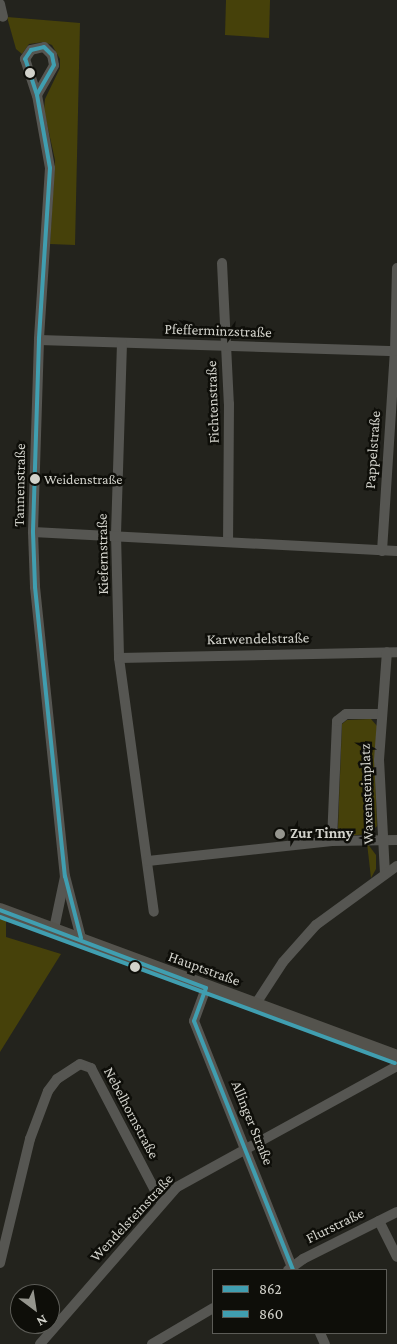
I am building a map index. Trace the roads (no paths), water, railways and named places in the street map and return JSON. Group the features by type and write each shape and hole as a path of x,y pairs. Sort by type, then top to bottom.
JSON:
{"main road":[{"name":"Hauptstraße","path":"0,910 81,938 206,988 397,1057"}],"street":[{"path":"0,4 3,17"},
{"name":"Tannenstraße","path":"37,95 50,168 39,340 33,532 37,620 65,876 81,938"},
{"name":"Fichtenstraße","path":"222,263 229,414 228,540"},
{"name":"Pappelstraße","path":"382,551 396,351 397,268"},
{"name":"Pfefferminzstraße","path":"39,340 396,351"},
{"name":"Kiefernstraße","path":"122,343 116,534 119,658 154,912"},
{"path":"33,532 116,534 397,551"},
{"name":"Karwendelstraße","path":"119,658 392,652"},
{"name":"Waxensteinplatz","path":"385,874 379,775 382,714 392,652"},
{"name":"Waxensteinplatz","path":"332,842 337,721 346,714 382,714"},
{"path":"148,861 332,842 397,840"},
{"path":"256,1005 284,961 316,925 397,866"},
{"name":"Tannenstraße","path":"54,929 65,876"},
{"name":"Allinger Straße","path":"206,988 194,1021 247,1150 291,1269"},
{"name":"Nebelhornstraße","path":"0,1263 30,1139 48,1091 72,1067 86,1064 90,1068 162,1204"},
{"name":"Wendelsteinstraße","path":"40,1344 178,1187 397,1066"},
{"name":"Flurstraße","path":"291,1269 397,1212"},
{"path":"379,1221 397,1257"},
{"path":"152,1344 212,1309"}],"place":[{"name":"Weidenstraße","path":"35,479"},
{"name":"Zur Tinny","path":"280,834"}]}
